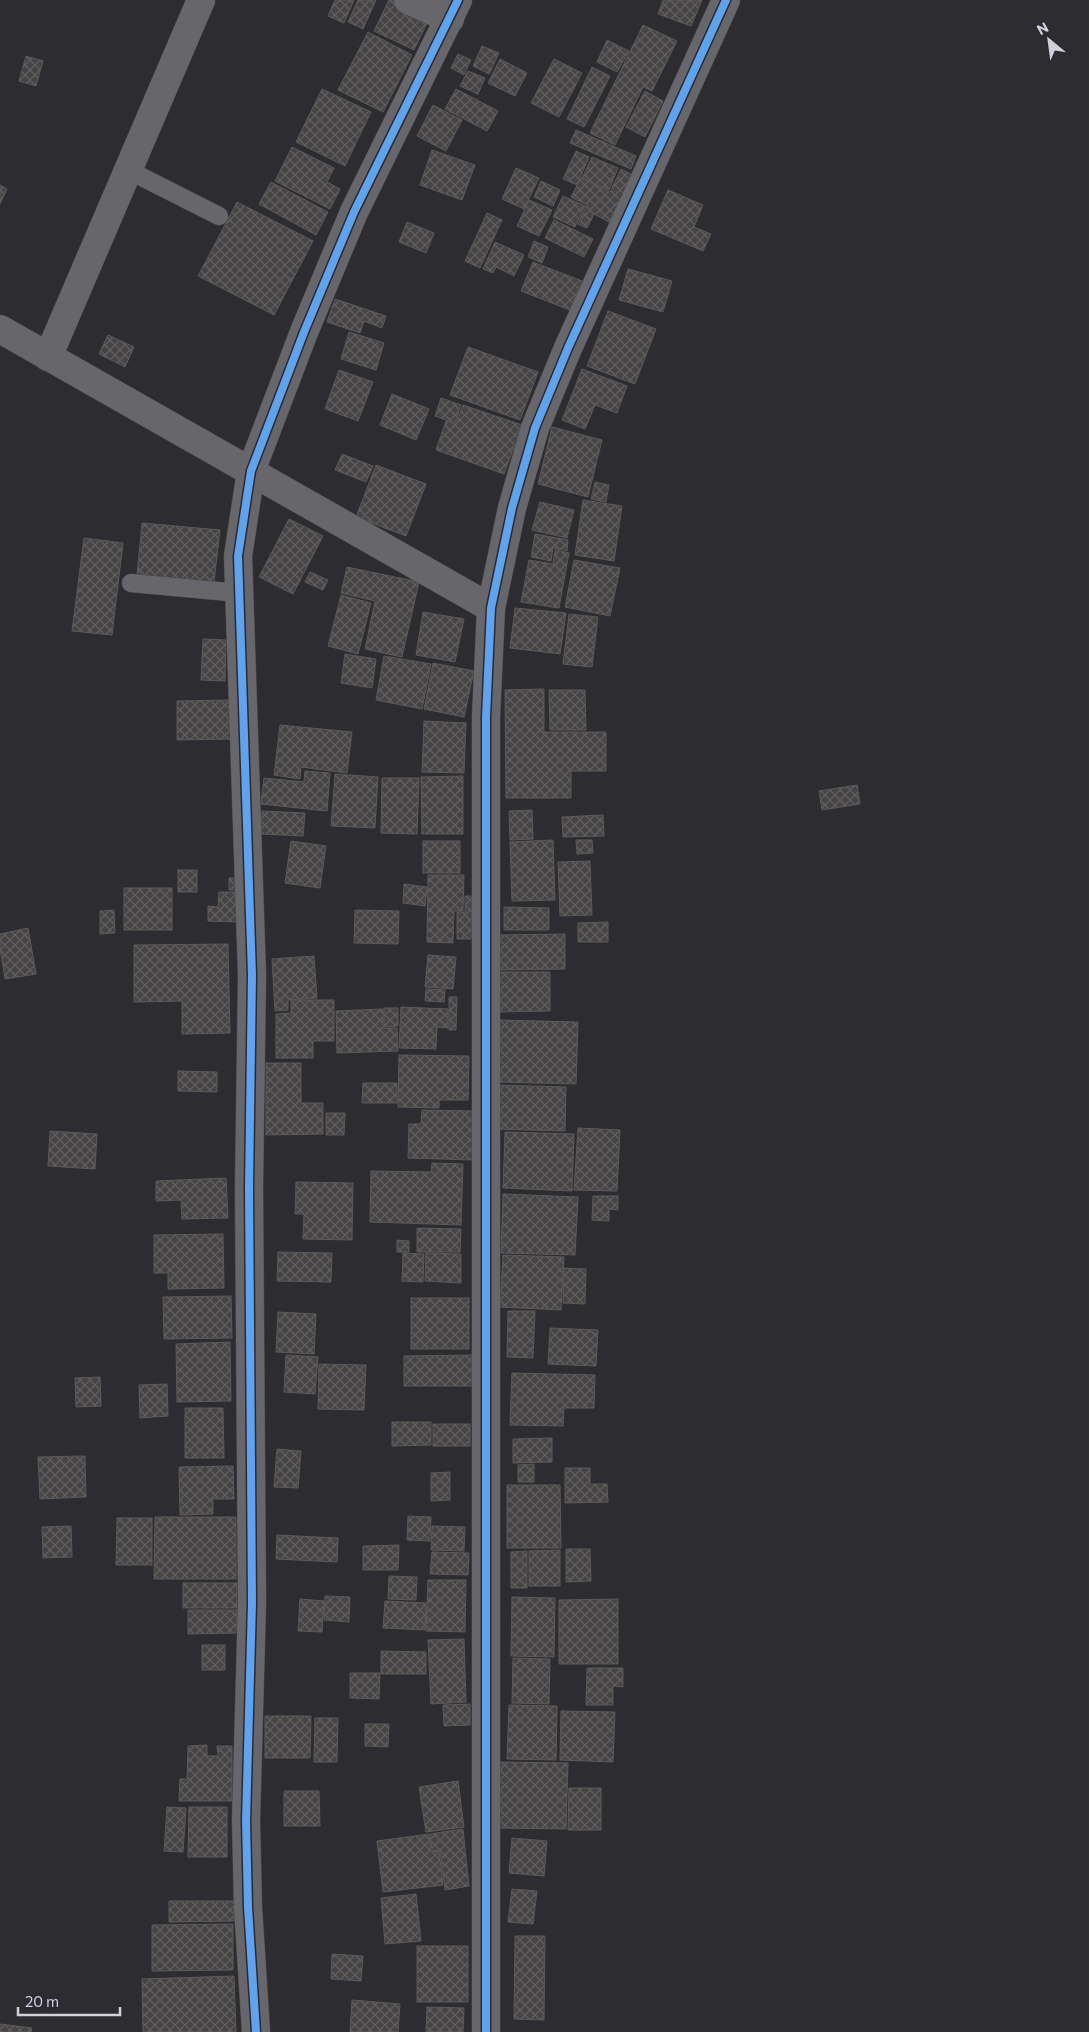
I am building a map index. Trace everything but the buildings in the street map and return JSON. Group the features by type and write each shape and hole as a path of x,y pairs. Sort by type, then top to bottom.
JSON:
{"street":[{"path":"256,2032 248,1907 246,1821 252,1603 249,1188 252,975 238,556 251,471 304,332 354,212 454,10 408,0"},
{"path":"486,2032 486,717 491,608 512,508 536,428 568,348 726,0"},
{"path":"48,357 198,1"},
{"path":"0,329 491,608"}],"lane":[{"path":"128,170 219,216"},
{"path":"131,583 239,592"}],"cycle path":[{"path":"256,2032 248,1907 246,1821 252,1603 249,1188 252,975 238,556 251,471 304,332 354,212 458,0"},
{"path":"486,2032 486,717 491,608 512,508 535,428 568,348 726,0"}]}
